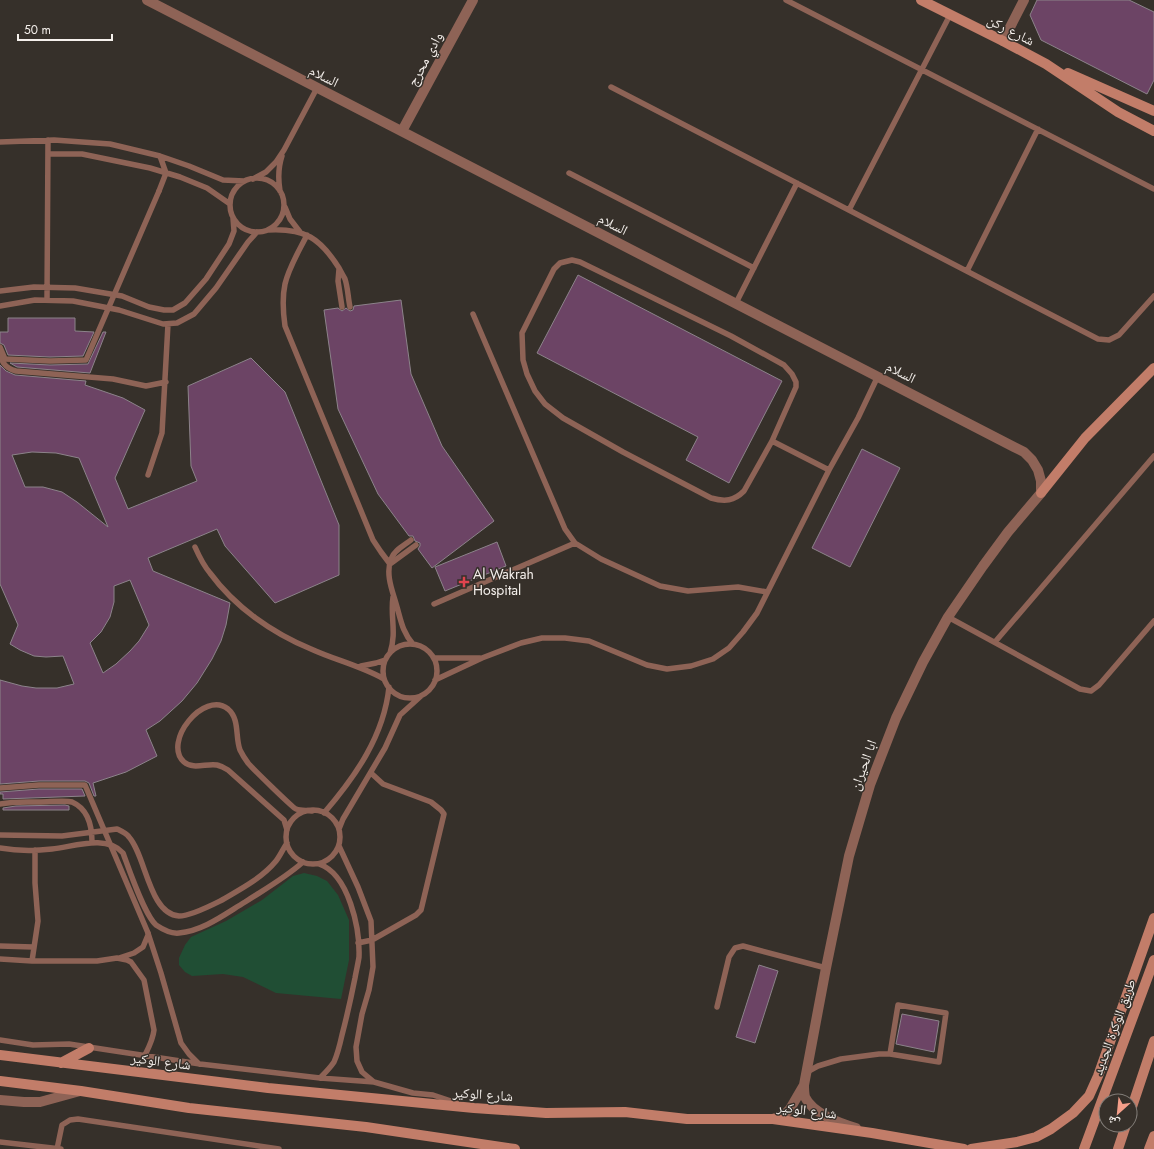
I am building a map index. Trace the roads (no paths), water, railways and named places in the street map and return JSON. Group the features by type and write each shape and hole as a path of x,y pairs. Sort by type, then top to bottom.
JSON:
{"main road":[{"name":"شارع ركن","path":"921,0 1046,64 1154,111"},
{"name":"شارع ركن","path":"1046,64 1118,112 1154,131"},
{"path":"1041,493 1085,438 1154,368"},
{"path":"971,1149 1036,1137 1051,1129 1073,1113 1089,1096 1098,1076 1154,918"},
{"name":"طريق الوكرة الجديد","path":"1084,1149 1154,960"},
{"path":"1137,1093 1154,1041"},
{"path":"61,1063 89,1048"},
{"name":"شارع الوكير","path":"0,1055 268,1088 474,1108 546,1112 625,1112 687,1118 773,1119 872,1133 964,1149"},
{"path":"0,1081 81,1091 189,1108 366,1127 515,1149"},
{"path":"1118,1149 1123,1133"},
{"path":"1149,1149 1154,1136"}],"street":[{"name":"السلام","path":"147,0 1024,452 1032,460 1038,470 1041,481 1041,493"},
{"name":"وادي محرج","path":"402,131 473,0"},
{"path":"1003,41 1024,0"},
{"name":"ابا الحيران","path":"773,1119 784,1114 790,1109 804,1085 826,968 850,856 870,785 896,718 923,662 948,618 999,543 1041,493"},
{"path":"804,1085 804,1093 808,1102 822,1114 847,1126 872,1133"},
{"path":"0,1100 40,1102 81,1091"}],"lane":[{"path":"786,0 1154,189"},
{"path":"849,210 950,15"},
{"path":"611,87 1103,340 1114,338 1119,335 1154,296"},
{"path":"0,291 34,287 75,288 112,294 149,307 164,310 173,310 185,304 206,279 230,244 234,231 230,204 232,195 237,187 244,182 266,172 276,162 317,88"},
{"path":"967,271 1038,129"},
{"path":"47,300 48,140"},
{"path":"0,142 48,140 110,144 160,156 222,180 244,182"},
{"path":"284,150 278,178 280,192 290,219 301,232"},
{"path":"48,154 82,154 112,159 166,173 208,188 230,204"},
{"path":"0,348 5,359 50,361 86,360 166,173 160,156"},
{"path":"569,173 754,268"},
{"path":"253,179 269,181 280,192"},
{"path":"736,303 797,183"},
{"path":"268,230 280,219 284,204"},
{"path":"233,218 243,228 257,232 268,230 288,230 301,232 319,243 327,250 346,281 350,306"},
{"path":"0,306 35,300 73,301 119,310 163,324 177,323 194,314 216,288 248,242 257,232"},
{"path":"307,235 292,265 285,285 285,326 373,540 390,564"},
{"path":"572,260 580,262 731,336 784,366 792,374 796,382 796,387 772,441 744,491 739,496 731,500 722,501 712,498 623,452 563,418 545,404 535,390 527,374 523,360 522,332 554,269 560,263 566,261 572,260"},
{"path":"339,269 338,281 342,307"},
{"path":"473,314 565,529 575,542 601,559 660,586 688,591 738,587 767,592"},
{"path":"148,475 162,433 168,324"},
{"path":"0,348 3,363 6,367 16,371 113,379 146,386 166,382"},
{"path":"435,680 482,658 521,643 542,638 565,638 589,641 647,665 667,668 691,666 713,659 729,648 748,626 756,613 858,418 878,376"},
{"path":"772,441 830,470"},
{"path":"995,642 1154,456"},
{"path":"412,540 395,553 390,560 389,576 393,596 404,632 413,644"},
{"path":"434,604 575,542"},
{"path":"390,564 416,546"},
{"path":"195,547 209,572 227,593 248,612 282,634 310,649 366,669 384,678"},
{"path":"393,596 392,609 395,632 393,644 383,669 384,678 389,687 404,697 413,698 421,695"},
{"path":"948,618 1080,689 1091,690 1099,685 1154,621"},
{"path":"339,829 343,819 385,748 400,715 421,695 430,689 435,680 437,673 434,658 421,646 413,644 404,645 390,653"},
{"path":"434,658 482,658"},
{"path":"356,666 376,664 386,660"},
{"path":"324,813 357,772 367,754 382,722 387,707 389,687"},
{"path":"319,864 334,854 339,846 339,829 336,823 324,813 296,809 248,763 240,750 234,718 228,710 217,704 207,706 196,714 184,727 178,741 180,756 185,763 192,766 217,765 228,770 284,820 287,830 287,843 290,851 296,857 303,862 326,866 332,872 340,882 353,910 359,958 355,980 338,1052 333,1062 320,1078"},
{"path":"358,943 372,940 416,915 421,910 444,814 431,802 383,784 371,773"},
{"path":"0,788 39,785 85,785 148,934 181,1043 189,1054 200,1064"},
{"path":"0,804 12,802 71,802 85,812 92,832 92,842"},
{"path":"287,830 296,816 303,812 312,811"},
{"path":"0,835 62,836 117,829 124,832 130,838 136,849 156,898 163,908 172,914 180,916 192,913 216,903 252,882 268,870 277,860 287,843"},
{"path":"0,848 12,850 52,849 92,842 119,848 123,853 147,911 156,924 167,931 178,933 199,928 222,916 278,881 303,862"},
{"path":"339,846 364,900 371,921 373,967 356,1048 358,1061 362,1072 374,1082"},
{"path":"32,961 38,921 35,883 36,850"},
{"path":"0,959 32,961 97,961 117,958 134,953 143,947 148,934"},
{"path":"0,946 34,947"},
{"path":"718,1007 730,957 735,948 743,946 826,968"},
{"path":"117,958 131,962 144,980 154,1030 151,1044 144,1057"},
{"path":"807,1072 818,1066 841,1059 890,1054 939,1062 946,1013 898,1005 890,1054"},
{"path":"0,1040 34,1045 69,1044 144,1057 200,1064 320,1078 374,1082 413,1093 434,1095 474,1108"},
{"path":"0,1142 58,1149 62,1125 70,1120 78,1119 279,1149"}],"place":[{"name":"Al Wakrah Hospital","path":"464,582"}]}
